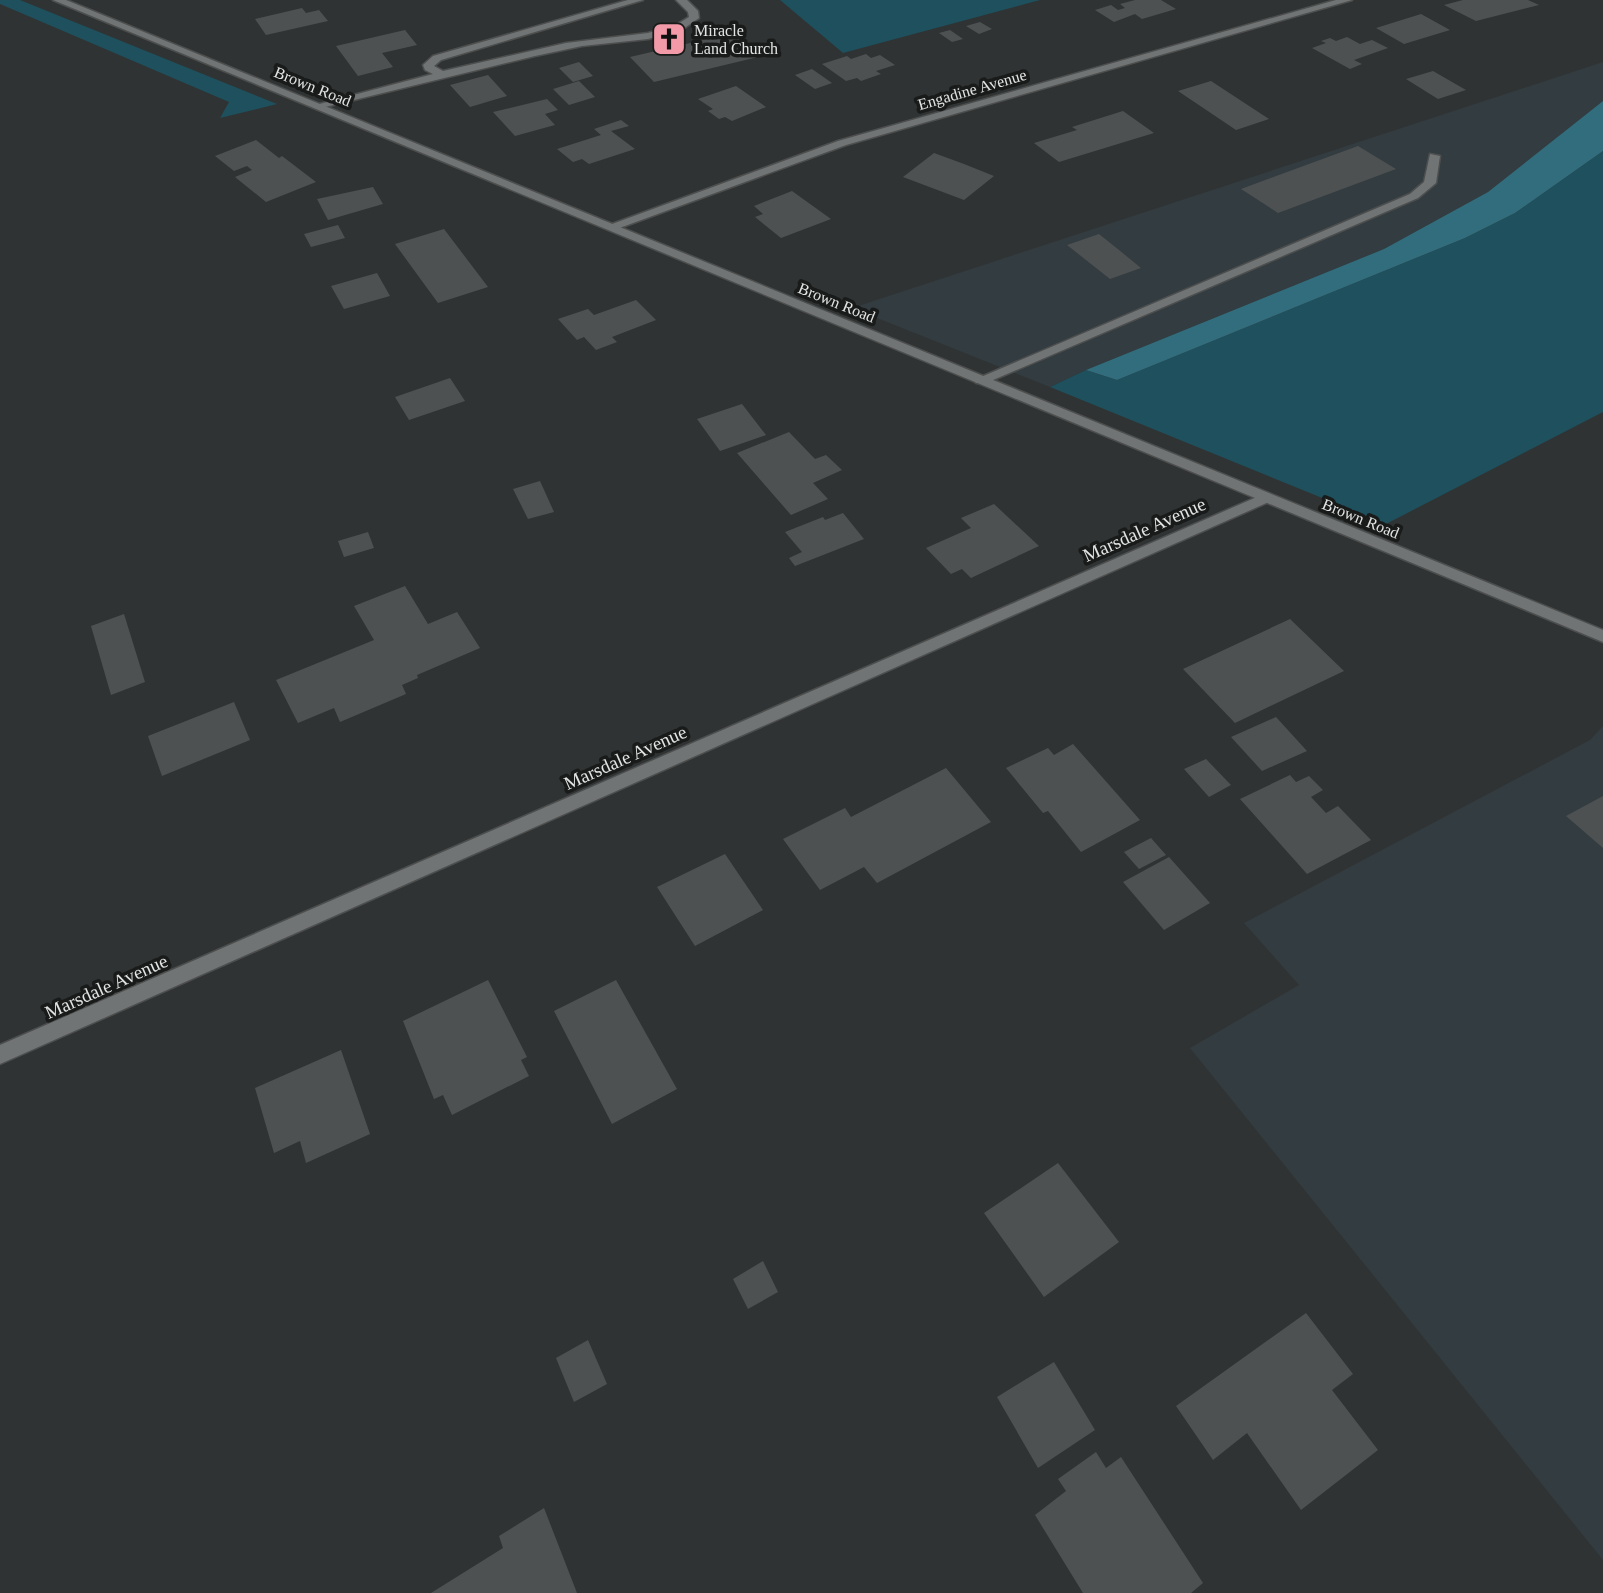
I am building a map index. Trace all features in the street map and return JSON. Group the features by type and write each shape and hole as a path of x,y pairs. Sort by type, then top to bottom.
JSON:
{"street":[{"name":"Brown Road","path":"58,0 1603,636"},
{"path":"442,74 431,71 428,65 447,54 638,0"},
{"path":"317,106 442,74 581,43 656,35 683,26 694,18 693,11 681,0"},
{"name":"Engadine Avenue","path":"610,227 842,143 1347,0"},
{"path":"981,380 1414,196 1430,183 1434,156"},
{"name":"Marsdale Avenue","path":"0,1055 1266,498"}],"shaded area":[{"path":"0,0 20,0 277,104 220,118 229,102 0,4"},
{"path":"780,0 1040,0 843,53"},
{"path":"1603,62 1603,101 1488,192 1384,249 1050,387 852,308"},
{"path":"1603,101 1603,151 1515,213 1465,238 1117,380 1086,370 1384,249 1488,192"},
{"path":"1603,151 1603,412 1386,524 1050,387 1086,370 1117,380 1465,238 1515,213"},
{"path":"1603,726 1603,1560 1190,1048 1299,985 1244,923 1590,740"}],"building":[{"path":"1135,0 1161,0 1176,9 1142,19 1135,14 1114,22 1095,10 1111,5 1118,10 1125,8 1120,4"},
{"path":"1463,0 1528,0 1539,5 1476,21 1444,5"},
{"path":"302,8 306,13 319,10 328,21 266,35 255,19"},
{"path":"1421,14 1450,30 1404,44 1376,28"},
{"path":"980,22 992,29 979,34 966,26"},
{"path":"405,30 417,45 382,53 393,67 358,76 336,46"},
{"path":"950,30 963,39 952,42 939,33"},
{"name":"Miracle Land Church","path":"733,33 758,57 654,82 630,57"},
{"path":"1347,37 1360,44 1372,40 1388,48 1354,60 1362,64 1350,69 1312,48 1326,43 1321,41 1330,38 1336,41"},
{"path":"866,54 871,58 880,55 895,65 876,71 881,74 861,81 857,78 846,81 822,64 847,56 851,59"},
{"path":"579,62 593,76 573,82 559,68"},
{"path":"812,69 832,83 815,89 795,75"},
{"path":"1433,71 1466,90 1438,99 1406,79"},
{"path":"488,75 507,96 470,107 450,85"},
{"path":"579,81 595,97 569,105 553,89"},
{"path":"1211,81 1269,119 1236,130 1178,91"},
{"path":"736,86 766,107 732,121 725,117 719,119 708,111 713,109 698,99"},
{"path":"547,99 558,110 545,114 555,125 515,136 493,112"},
{"path":"1123,111 1154,133 1059,162 1034,143 1077,130 1072,127"},
{"path":"621,120 629,126 611,131 635,149 589,164 582,159 573,162 557,149 601,135 594,129"},
{"path":"256,140 316,182 266,202 235,177 252,170 247,166 234,171 215,156"},
{"path":"1358,146 1396,169 1278,213 1241,189"},
{"path":"934,153 994,176 964,200 903,177"},
{"path":"373,187 383,204 328,220 317,199"},
{"path":"792,191 831,219 781,238 755,217 763,214 754,206"},
{"path":"338,225 345,238 311,247 304,234"},
{"path":"444,229 488,287 438,303 395,244"},
{"path":"1099,234 1141,268 1110,279 1067,245"},
{"path":"377,273 390,296 344,309 331,286"},
{"path":"636,300 656,320 612,337 617,342 596,350 584,337 577,340 558,319 588,309 594,315"},
{"path":"450,378 465,401 409,420 395,397"},
{"path":"742,404 766,435 720,451 697,419"},
{"path":"789,432 815,459 826,455 842,470 813,483 828,499 791,515 737,453"},
{"path":"540,481 554,512 528,519 513,489"},
{"path":"994,504 1039,546 971,578 962,569 951,574 926,548 971,528 961,518"},
{"path":"843,513 864,539 795,566 789,558 802,552 785,532 823,517 825,520"},
{"path":"368,532 374,548 344,557 338,541"},
{"path":"405,586 428,624 457,612 480,648 417,675 418,678 402,685 406,694 340,722 334,708 298,723 276,680 374,640 354,606"},
{"path":"124,614 145,682 111,695 91,626"},
{"path":"1290,619 1344,671 1235,723 1183,669"},
{"path":"234,702 250,740 162,776 148,736"},
{"path":"1276,717 1307,751 1262,771 1231,737"},
{"path":"1073,744 1140,820 1081,852 1048,811 1043,813 1006,768 1048,748 1054,755"},
{"path":"1206,759 1231,785 1209,797 1184,769"},
{"path":"946,768 991,822 877,883 864,867 820,890 783,839 845,808 851,817"},
{"path":"1290,775 1296,782 1309,776 1323,790 1311,797 1326,813 1338,806 1371,840 1307,874 1240,799"},
{"path":"1603,796 1603,848 1566,816"},
{"path":"1151,838 1166,855 1139,869 1124,852"},
{"path":"725,854 763,910 695,946 657,887"},
{"path":"1169,857 1210,903 1164,930 1123,882"},
{"path":"488,980 527,1057 521,1060 529,1076 452,1115 443,1095 434,1099 403,1021"},
{"path":"616,980 677,1089 612,1124 554,1011"},
{"path":"341,1050 370,1134 306,1163 300,1141 274,1153 255,1088"},
{"path":"1058,1163 1119,1242 1044,1297 984,1213"},
{"path":"763,1261 778,1292 748,1309 733,1279"},
{"path":"1306,1313 1353,1374 1332,1390 1378,1450 1301,1510 1247,1433 1213,1460 1176,1406"},
{"path":"588,1340 607,1384 574,1402 556,1358"},
{"path":"1054,1362 1095,1430 1038,1468 997,1397"},
{"path":"1096,1452 1106,1468 1121,1457 1203,1583 1191,1593 1083,1593 1035,1515 1066,1491 1058,1479"},
{"path":"544,1508 577,1593 431,1593 503,1548 499,1536"}],"place":[{"name":"Miracle Land Church","path":"669,39"}]}
